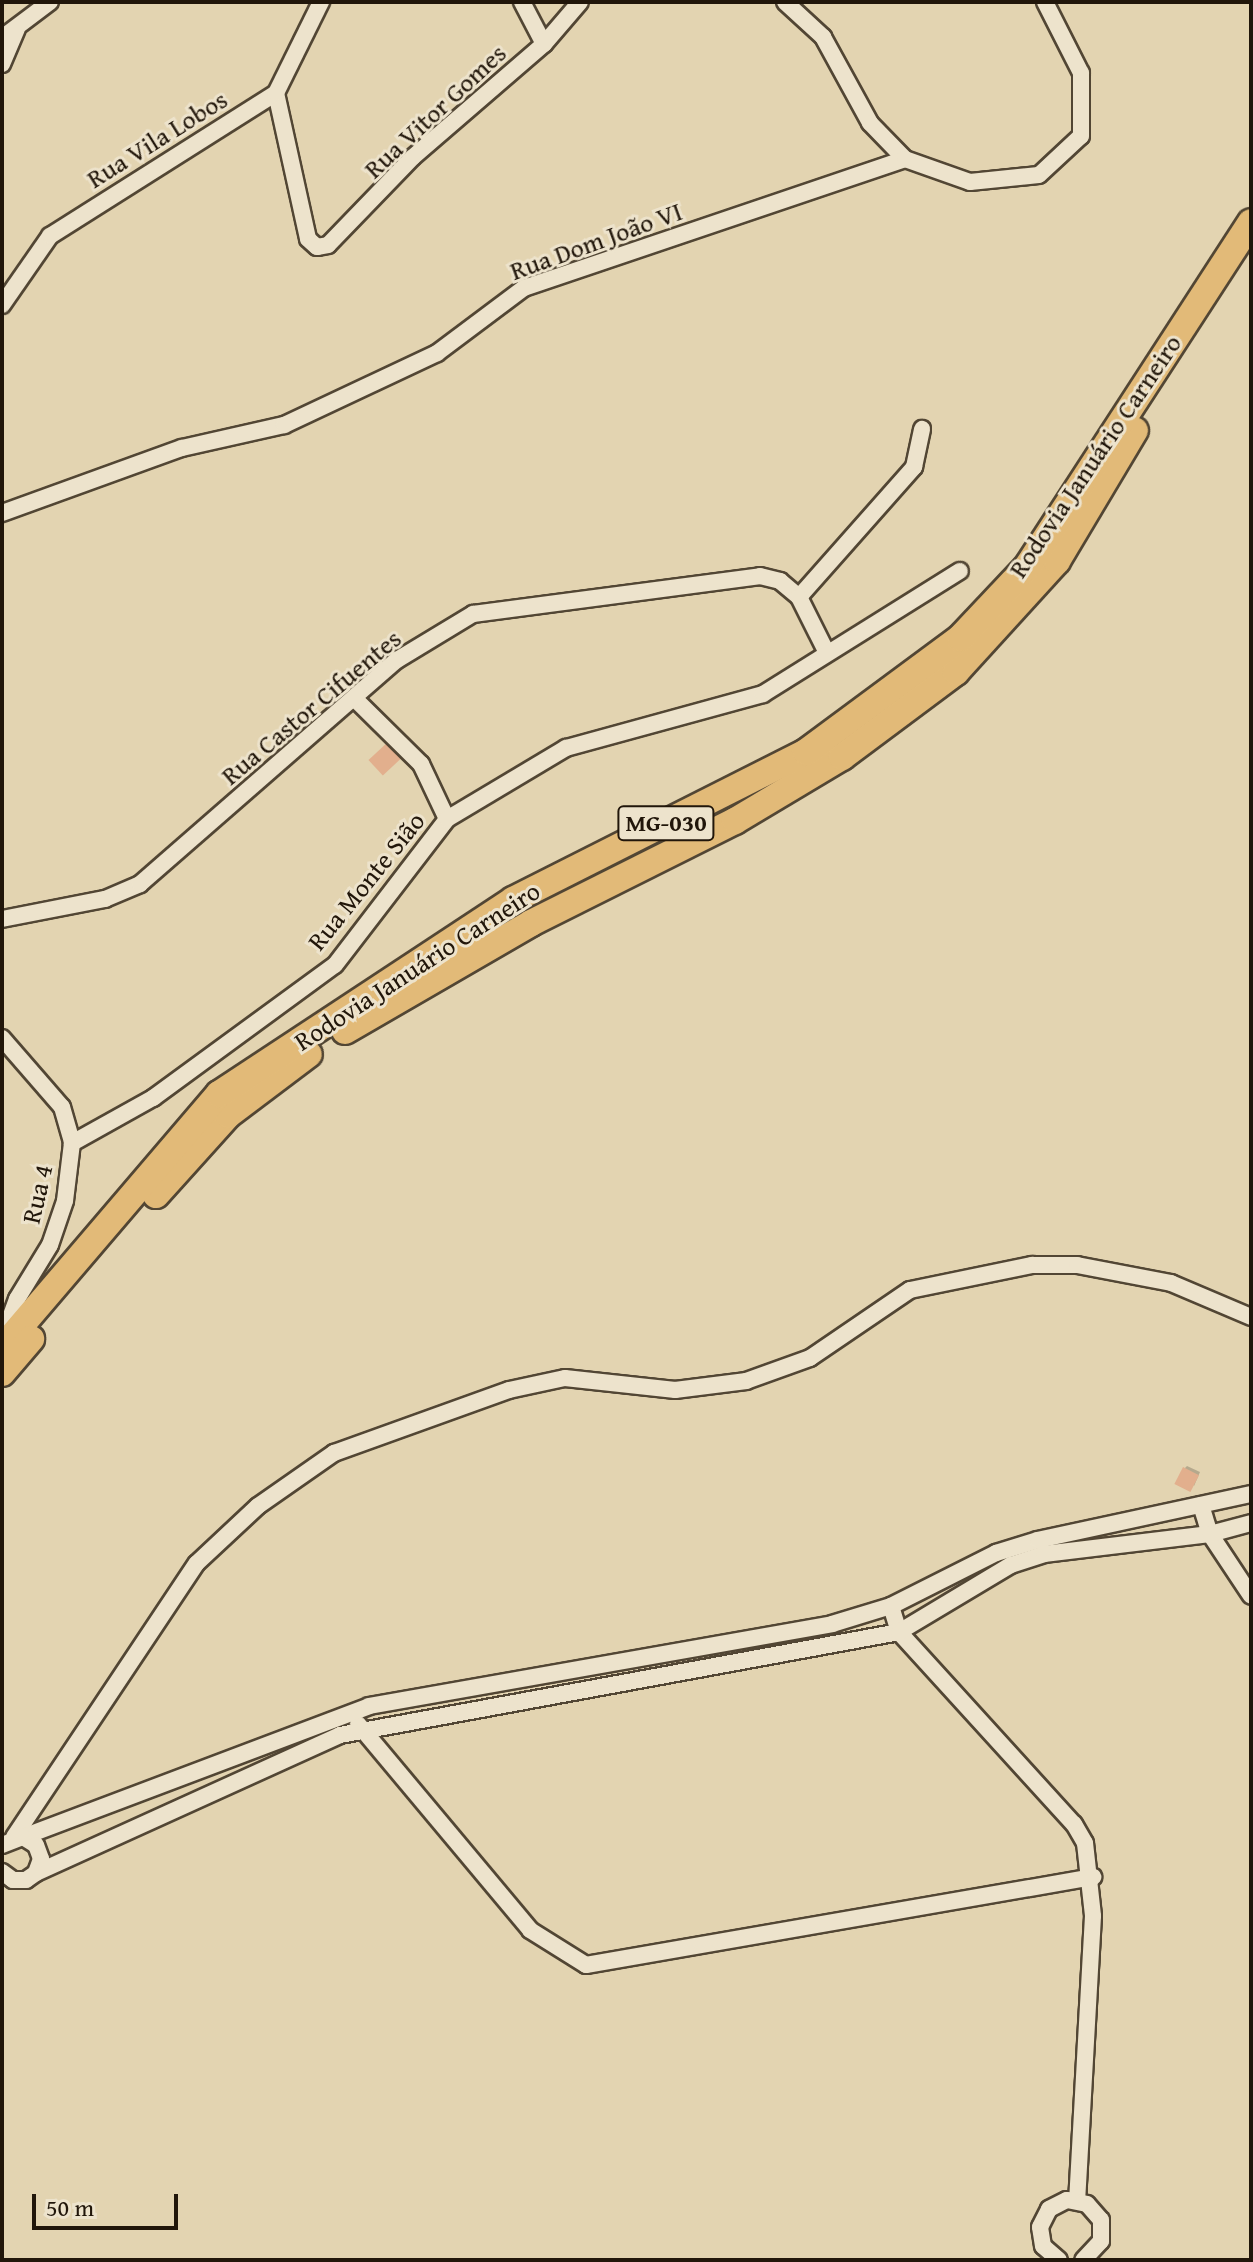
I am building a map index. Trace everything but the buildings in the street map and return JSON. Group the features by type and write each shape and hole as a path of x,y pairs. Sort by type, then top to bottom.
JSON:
{"highway":[{"name":"Rodovia Januário Carneiro","path":"2,1348 219,1094 513,900 806,752 960,638 1027,567 1251,222"},
{"name":"Rodovia Januário Carneiro","path":"2,1373 228,1115 324,1043 531,923 735,821 842,757 956,672 1057,561 1214,304 1251,255"}],"street":[{"path":"2,38 50,2"},
{"path":"276,93 321,2"},
{"path":"522,2 544,44"},
{"name":"Rua Vitor Gomes","path":"276,93 308,239 317,247 338,237 413,157 544,44 580,2"},
{"path":"785,2 823,37 870,123 905,159 970,182 1039,175 1081,136 1081,73 1045,2"},
{"path":"2,64 17,29"},
{"name":"Rua Vila Lobos","path":"2,305 50,236 276,93"},
{"name":"Rua Dom João VI","path":"2,513 182,448 284,425 437,353 524,288 905,159"},
{"path":"826,651 799,597 914,467 922,429"},
{"name":"Rua Monte Sião","path":"72,1143 153,1098 217,1046 335,965 447,819 566,748 763,694 803,674 826,651 960,571"},
{"name":"Rua Castor Cifuentes","path":"2,919 105,899 140,884 397,660 473,614 760,576 780,581 799,597"},
{"path":"354,698 421,764 447,819"},
{"path":"2,1038 62,1107 72,1143"},
{"name":"Rua 4","path":"2,1339 60,1216 72,1143"},
{"path":"13,1840 197,1563 258,1506 334,1453 509,1390 565,1378 675,1390 746,1381 810,1358 910,1290 1032,1265 1077,1265 1171,1283 1251,1317"},
{"path":"13,1840 357,1710 832,1624 891,1606 996,1553 1251,1494"},
{"path":"1201,1505 1210,1534 1251,1596"},
{"path":"6,1880 36,1873 358,1730 899,1632 1011,1565 1044,1554 1210,1534 1251,1523"},
{"path":"891,1606 899,1632 1074,1824 1093,1877 1077,2201"},
{"path":"357,1710 358,1730 530,1930 586,1965 1093,1877"},
{"path":"13,1840 36,1845 41,1859 36,1873"},
{"path":"1059,2260 1043,2246 1040,2227 1049,2209 1077,2201 1095,2211 1103,2231 1096,2251 1083,2260"}]}
